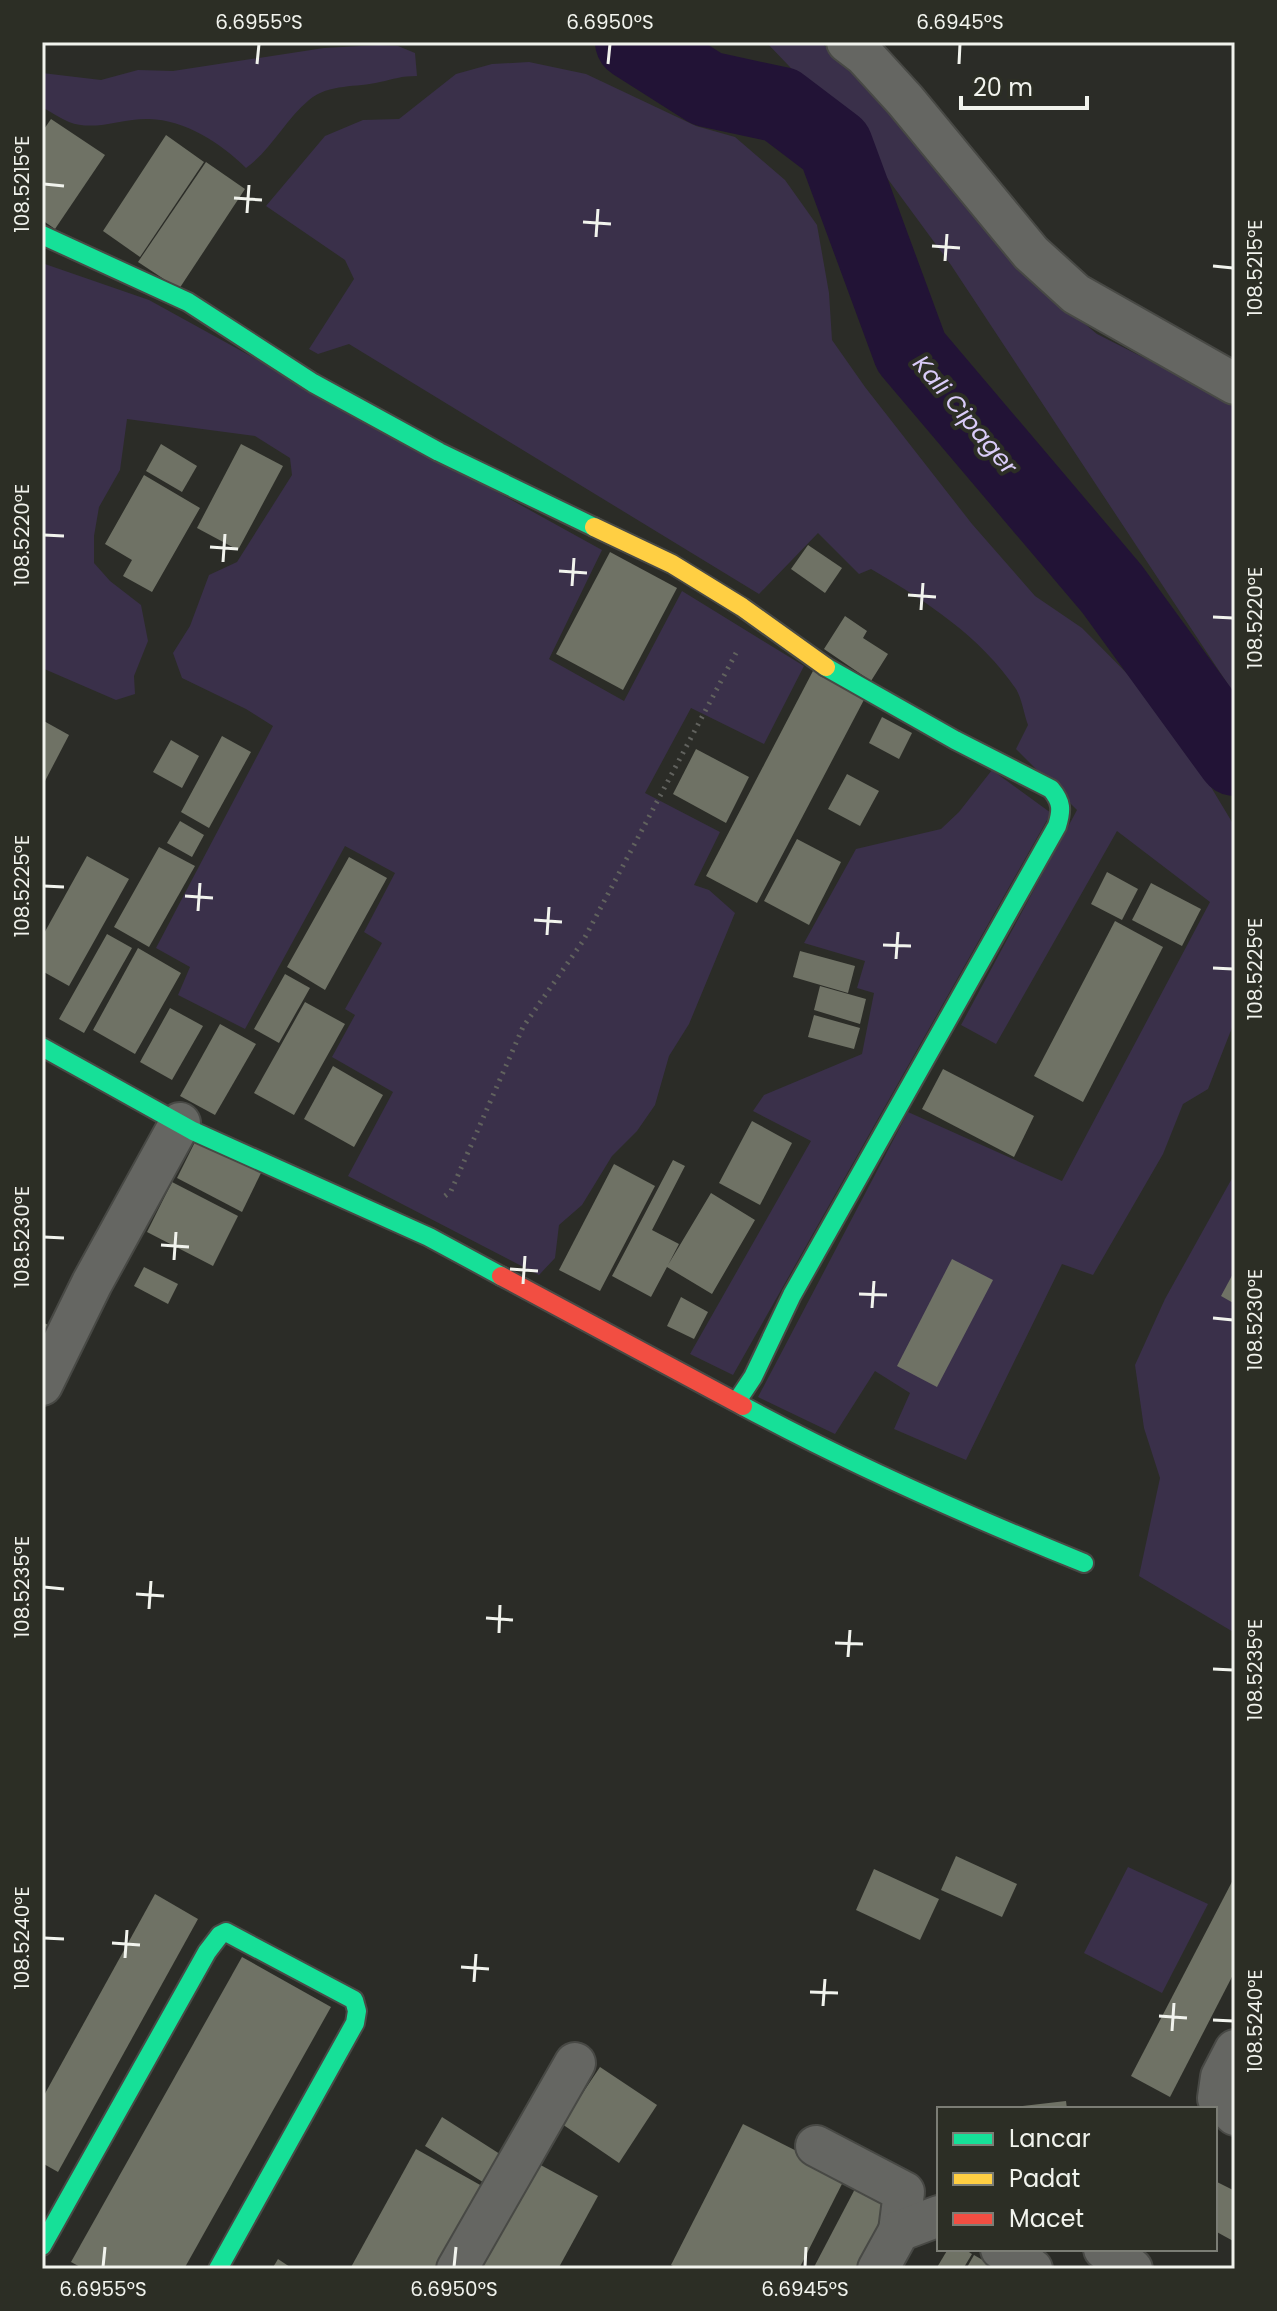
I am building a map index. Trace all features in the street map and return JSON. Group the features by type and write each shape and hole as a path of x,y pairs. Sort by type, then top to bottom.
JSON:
{"street":[{"path":"847,42 864,55 905,100 1031,253 1076,294 1235,384"},
{"path":"42,235 188,302 313,383 439,452 672,564 755,616 838,676 1051,789 1060,800 1057,826 792,1295 753,1377 737,1401"},
{"path":"42,1047 180,1123 411,1229 808,1441 962,1513 1084,1563"},
{"path":"42,1385 92,1283 180,1123"},
{"path":"42,2246 212,1944 226,1932 354,2000 357,2011 355,2023 218,2269"},
{"path":"1235,2050 1221,2077 1218,2098 1235,2115"},
{"path":"457,2269 575,2063"},
{"path":"816,2146 904,2192 899,2231 878,2269"},
{"path":"899,2231 937,2217"},
{"path":"1004,2251 1032,2269"},
{"path":"1107,2251 1132,2269"}],"path":[{"path":"411,1229 451,1191 523,1027 583,941 755,616"}],"shaded area":[{"path":"766,42 821,42 879,100 1055,299 1097,334 1235,404 1235,695 951,265 857,137"},
{"path":"398,46 415,53 417,76 334,88 317,95 300,108 263,153 246,168 202,134 176,124 149,119 79,125 42,107 42,73 101,80 138,70 173,71 324,48"},
{"path":"529,62 586,74 696,126 735,137 785,180 817,225 829,293 832,340 972,524 1035,596 1082,628 1167,714 1235,827 1235,1020 1208,1089 1183,1104 1163,1154 1093,1275 1062,1264 966,1460 894,1429 910,1393 875,1371 835,1434 758,1397 908,1112 1062,1181 1210,902 1117,831 996,1044 961,1025 1077,810 1016,749 1028,725 1021,702 1016,689 986,653 951,621 891,581 871,569 859,574 818,533 759,594 349,344 318,354 309,349 354,279 345,260 266,206 325,136 363,120 399,119 456,74 492,64"},
{"path":"42,263 149,300 602,550 549,659 624,701 682,591 804,666 764,744 691,708 645,793 720,832 694,885 709,890 735,913 689,1024 669,1056 655,1105 637,1131 612,1156 582,1205 559,1225 555,1258 539,1275 348,1176 393,1092 332,1057 355,1015 345,1009 382,943 364,932 395,873 345,846 245,1029 178,995 190,967 156,948 273,726 246,709 182,678 173,653 190,626 209,575 237,562 292,475 290,458 255,436 127,419 120,470 99,507 94,536 94,563 110,581 141,605 148,641 134,676 135,694 116,700 42,668"},
{"path":"992,770 1051,813 733,1375 690,1354 811,1141 753,1111 764,1095 862,1054 874,993 857,988 865,961 804,943 856,849 941,829 959,812"},
{"path":"1235,1173 1235,1633 1139,1576 1160,1478 1144,1428 1135,1365 1165,1299"},
{"path":"1128,1867 1208,1904 1162,1993 1084,1953"}],"building":[{"path":"51,119 105,155 55,229 42,220 42,132"},
{"path":"166,135 204,162 140,257 103,231"},
{"path":"206,162 245,189 179,289 138,262"},
{"path":"161,444 197,466 182,492 146,471"},
{"path":"241,444 283,466 238,550 197,528"},
{"path":"144,475 200,508 152,592 123,576 132,560 105,544"},
{"path":"808,545 842,568 825,593 791,569"},
{"path":"610,552 677,588 623,690 556,654"},
{"path":"845,616 867,631 863,638 888,654 871,681 824,649"},
{"path":"814,669 866,696 757,903 706,876"},
{"path":"882,717 912,733 899,759 869,743"},
{"path":"42,720 69,735 45,781 42,779"},
{"path":"222,736 251,752 209,828 181,812"},
{"path":"171,740 199,756 182,788 153,772"},
{"path":"696,749 749,777 726,823 673,794"},
{"path":"847,774 879,791 860,826 828,809"},
{"path":"180,821 204,835 192,857 167,843"},
{"path":"797,839 841,862 809,925 764,901"},
{"path":"159,847 195,866 149,947 114,927"},
{"path":"87,856 129,879 69,986 42,971 42,937"},
{"path":"349,857 387,878 325,990 287,967"},
{"path":"1107,872 1138,889 1122,920 1091,904"},
{"path":"1151,883 1201,909 1182,946 1132,920"},
{"path":"1115,921 1163,947 1083,1102 1034,1076"},
{"path":"107,934 132,948 84,1033 59,1019"},
{"path":"138,948 181,973 135,1054 93,1030"},
{"path":"800,951 855,966 848,993 793,977"},
{"path":"285,974 310,988 279,1043 254,1029"},
{"path":"820,986 866,999 860,1024 814,1010"},
{"path":"305,1002 345,1024 294,1115 254,1093"},
{"path":"170,1008 203,1026 172,1080 140,1062"},
{"path":"814,1015 860,1028 854,1049 808,1037"},
{"path":"220,1024 256,1044 215,1115 180,1096"},
{"path":"333,1066 383,1095 354,1147 304,1119"},
{"path":"943,1069 1034,1116 1014,1157 922,1109"},
{"path":"752,1121 792,1143 760,1205 719,1183"},
{"path":"196,1140 261,1173 242,1212 177,1178"},
{"path":"673,1160 685,1166 652,1230 679,1244 668,1265 711,1193 755,1220 712,1294 667,1267 651,1297 612,1276"},
{"path":"614,1164 655,1186 600,1291 559,1270"},
{"path":"172,1182 238,1216 213,1266 147,1232"},
{"path":"952,1259 993,1280 937,1387 897,1366"},
{"path":"144,1267 178,1284 168,1304 134,1286"},
{"path":"1235,1270 1235,1304 1221,1296"},
{"path":"681,1297 708,1312 694,1339 667,1326"},
{"path":"42,1322 59,1330 42,1364"},
{"path":"956,1856 1017,1884 1002,1917 941,1890"},
{"path":"874,1869 939,1899 920,1940 856,1910"},
{"path":"1235,1876 1235,1971 1170,2097 1131,2076"},
{"path":"155,1894 198,1919 58,2172 42,2163 42,2099"},
{"path":"242,1957 331,2007 184,2269 84,2269 71,2262"},
{"path":"600,2067 657,2105 619,2163 562,2124"},
{"path":"1066,2101 1067,2107 1013,2107"},
{"path":"442,2117 503,2156 486,2184 425,2146"},
{"path":"743,2124 846,2176 799,2269 679,2269 671,2265"},
{"path":"416,2149 482,2186 437,2269 350,2269"},
{"path":"535,2162 598,2196 558,2269 475,2269"},
{"path":"1217,2182 1235,2191 1235,2242 1217,2232"},
{"path":"856,2187 895,2208 863,2269 813,2269"},
{"path":"947,2251 967,2251 972,2254 963,2269 936,2269"},
{"path":"974,2255 998,2269 966,2269"},
{"path":"278,2259 293,2269 272,2269"}],"waterway":[{"name":"Kali Cipager","path":"633,42 707,89 781,105 835,146 911,352 1112,589 1235,758"}],"traffic: fast":[{"path":"42,235 188,302 313,383 439,452 594,527"},
{"path":"737,1401 753,1377 792,1295 1057,826 1060,815 1059,802 1051,789 955,740 826,667"},
{"path":"42,1047 193,1131 429,1237 501,1276"},
{"path":"743,1406 912,1489 1084,1563"},
{"path":"42,2246 207,1952 226,1932 354,2000 357,2011 355,2023 218,2269"}],"traffic: slow":[{"path":"594,527 672,564 742,607 826,667"}],"traffic: jam":[{"path":"501,1276 743,1406"}]}
